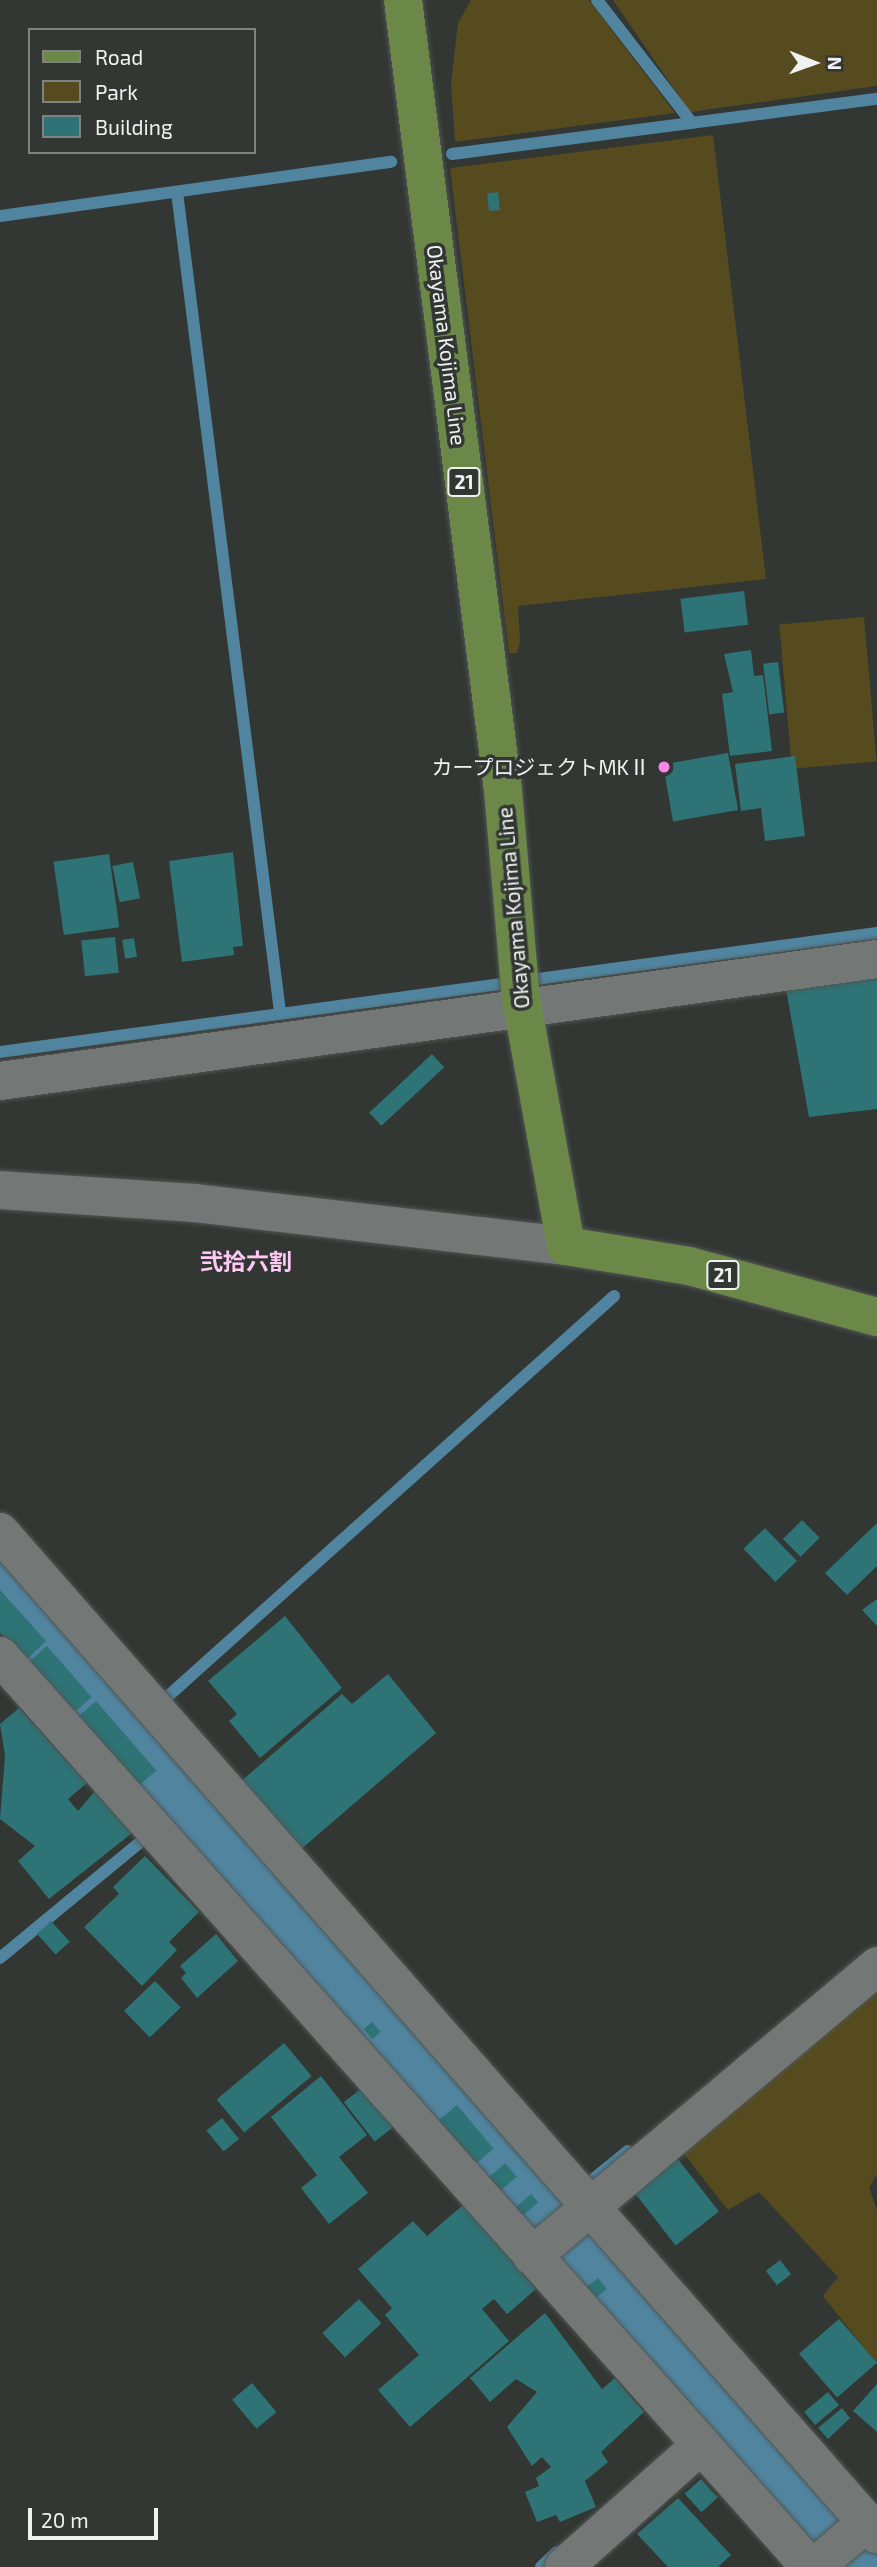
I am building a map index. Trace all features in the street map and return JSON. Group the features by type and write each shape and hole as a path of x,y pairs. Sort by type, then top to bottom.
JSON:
{"main road":[{"name":"Okayama Kojima Line","path":"403,0 503,790 520,991 566,1245"},
{"name":"21","path":"566,1245 689,1266 877,1317"}],"street":[{"path":"0,1081 520,991 877,959"},
{"path":"0,1190 195,1203 566,1245"},
{"path":"0,1532 154,1710 568,2216 843,2545"},
{"path":"0,1656 568,2216 701,2445 843,2545"},
{"path":"568,2216 877,1966"},
{"path":"564,2567 701,2445"}],"green space":[{"path":"471,0 589,0 675,113 455,142 451,83 458,23"},
{"path":"613,0 877,0 877,86 690,112"},
{"path":"713,135 766,579 518,606 520,642 517,653 509,653 450,168"},
{"path":"864,617 877,761 792,769 779,624"},
{"path":"877,1984 877,2174 869,2188 877,2210 877,2364 823,2296 838,2277 759,2192 728,2210 677,2145"},
{"path":"630,2314 819,2524 802,2540 612,2330"}],"building":[{"path":"498,192 500,210 489,211 487,193"},
{"path":"744,591 748,625 685,633 680,599"},
{"path":"751,650 754,676 763,675 772,751 730,756 722,694 733,692 724,654"},
{"path":"778,662 784,713 769,714 763,664"},
{"path":"728,753 738,810 673,822 663,764"},
{"path":"795,756 805,836 765,841 761,808 741,811 735,764"},
{"path":"233,852 243,946 233,947 234,955 182,962 169,861"},
{"path":"109,854 119,927 64,935 54,862"},
{"path":"133,862 140,898 119,902 112,866"},
{"path":"115,937 119,973 85,976 81,941"},
{"path":"134,938 137,957 125,959 122,940"},
{"path":"877,978 877,1109 809,1117 786,989"},
{"path":"432,1054 444,1067 381,1126 369,1113"},
{"path":"802,1520 820,1538 801,1557 783,1539"},
{"path":"877,1523 877,1566 847,1595 825,1573"},
{"path":"765,1528 797,1561 775,1582 743,1549"},
{"path":"0,1590 46,1641 25,1661 0,1633"},
{"path":"877,1599 877,1626 862,1610"},
{"path":"285,1616 342,1688 260,1758 229,1721 237,1714 208,1681"},
{"path":"47,1646 92,1697 71,1715 27,1664"},
{"path":"388,1674 436,1733 299,1851 240,1782 342,1694 352,1704"},
{"path":"96,1701 156,1770 136,1788 76,1719"},
{"path":"19,1708 87,1783 68,1799 78,1811 95,1791 132,1833 49,1899 18,1861 35,1846 0,1819 5,1756 0,1724"},
{"path":"145,1856 199,1912 169,1942 177,1950 142,1986 84,1927 119,1894 113,1887"},
{"path":"51,1921 70,1942 56,1955 37,1934"},
{"path":"216,1934 238,1961 197,1998 181,1978 186,1973 180,1966"},
{"path":"155,1981 181,2008 150,2037 124,2011"},
{"path":"372,2022 381,2032 373,2039 364,2029"},
{"path":"284,2043 312,2076 244,2133 217,2100"},
{"path":"321,2076 367,2135 339,2157 368,2193 329,2224 301,2188 317,2175 271,2117"},
{"path":"362,2088 393,2127 375,2142 344,2102"},
{"path":"457,2105 494,2149 472,2167 436,2123"},
{"path":"222,2118 239,2139 223,2152 206,2131"},
{"path":"674,2154 719,2212 676,2245 631,2188"},
{"path":"505,2163 517,2177 498,2193 486,2179"},
{"path":"531,2194 538,2202 521,2217 514,2209"},
{"path":"463,2205 536,2289 507,2314 494,2299 482,2309 509,2341 410,2427 378,2390 419,2355 385,2315 392,2308 358,2269 413,2221 427,2236"},
{"path":"780,2260 791,2274 777,2285 766,2271"},
{"path":"598,2278 607,2289 590,2302 582,2291"},
{"path":"359,2299 382,2323 345,2357 322,2333"},
{"path":"545,2313 602,2389 615,2378 644,2412 601,2452 608,2462 585,2481 596,2507 560,2522 556,2515 537,2522 525,2492 539,2486 536,2478 551,2467 542,2457 532,2466 507,2427 537,2392 516,2379 490,2402 470,2378"},
{"path":"839,2319 877,2363 837,2398 799,2354"},
{"path":"252,2383 276,2412 257,2429 232,2400"},
{"path":"877,2384 877,2432 853,2411"},
{"path":"828,2392 839,2405 815,2425 804,2412"},
{"path":"842,2408 850,2418 828,2439 818,2428"},
{"path":"701,2479 718,2498 701,2512 685,2494"},
{"path":"678,2498 731,2555 718,2567 668,2567 637,2534"}],"waterway":[{"path":"597,0 692,123"},
{"path":"452,154 877,99"},
{"path":"0,216 391,162"},
{"path":"177,192 280,1012"},
{"path":"0,1052 877,933"},
{"path":"137,1724 614,1296"},
{"path":"0,1569 873,2567"},
{"path":"185,1801 195,1790"},
{"path":"0,1958 139,1843"},
{"path":"558,2208 628,2151"},
{"path":"716,2408 726,2399"},
{"path":"541,2567 557,2552"}],"place":[{"name":"カープロジェクトMKⅡ","path":"664,767"}],"district":[{"name":"弐拾六割","path":"246,1261"}]}
